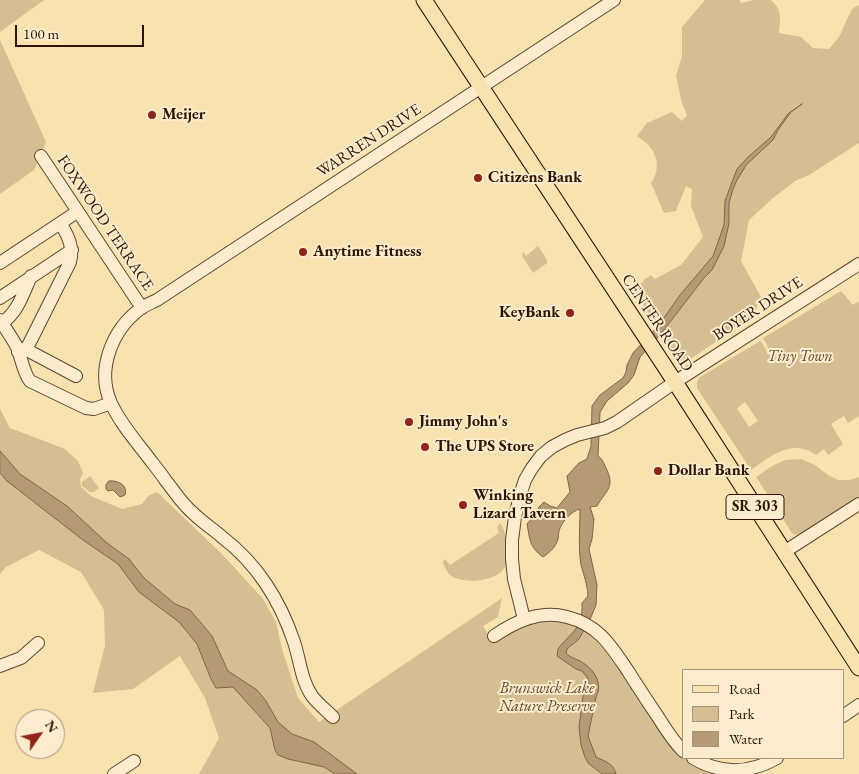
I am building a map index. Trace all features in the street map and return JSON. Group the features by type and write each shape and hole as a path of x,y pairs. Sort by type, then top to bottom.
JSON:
{"main road":[{"name":"CENTER ROAD","path":"424,0 480,88 649,342 859,668"}],"street":[{"name":"WARREN DRIVE","path":"333,717 321,706 308,689 285,618 266,583 241,554 186,507 122,421 111,403 105,375 110,348 121,329 142,308 614,0"},
{"name":"FOXWOOD TERRACE","path":"41,156 142,308"},
{"path":"0,263 78,212"},
{"path":"22,350 28,346 72,256 68,237 60,224"},
{"path":"0,298 72,250"},
{"name":"BOYER DRIVE","path":"524,619 514,579 512,540 522,488 532,468 541,456 565,440 617,422 675,382 859,264"},
{"path":"31,276 17,308 13,314 1,322 14,343 22,350 76,376"},
{"path":"22,350 26,377 30,381 86,408 94,409 111,403"},
{"path":"784,552 859,504"},
{"path":"494,636 524,619 546,614 562,616 581,622 600,633 616,652 669,733 682,749"},
{"path":"0,666 21,658 38,643"},
{"path":"844,715 859,705"},
{"path":"695,759 710,766 737,770 757,767 775,759"},
{"path":"114,774 134,761"}],"green space":[{"path":"0,0 44,0 0,32"},
{"path":"705,0 739,0 742,3 754,0 771,0 779,11 779,33 801,37 813,48 829,49 839,37 852,9 859,5 859,143 809,175 795,181 749,220 741,261 761,297 753,317 689,360 680,362 654,325 652,318 635,292 644,280 651,275 655,279 681,265 703,237 691,206 692,189 686,186 676,211 664,213 651,183 657,170 655,156 648,144 637,136 647,123 672,112 682,121 687,115 682,103 676,76 682,56 682,27"},
{"path":"0,40 46,142 34,170 0,194"},
{"path":"538,246 547,263 533,273 522,253 526,256"},
{"name":"Tiny Town","path":"841,291 853,305 859,301 859,416 848,423 844,416 831,424 843,444 828,455 824,449 816,455 799,448 790,449 766,459 751,470 697,388 697,382 700,377 760,341 768,354 770,354 763,338","holes":["745,402 758,421 749,427 737,408"]},
{"name":"Brunswick Lake Nature Preserve","path":"0,409 10,428 65,449 78,461 83,473 80,479 81,487 91,496 122,509 142,504 148,496 157,492 223,555 263,599 276,622 282,649 298,698 319,722 502,598 498,617 483,626 493,642 526,625 548,621 563,622 586,631 601,643 667,741 682,755 682,759 687,759 715,774 199,774 219,738 205,698 180,656 133,689 93,693 105,646 104,610 81,572 39,550 6,567 0,574"},
{"path":"801,459 815,465 838,480 850,480 859,477 859,497 806,531 796,535 792,533 756,477 785,460"},
{"path":"90,476 99,488 94,492 90,492 82,486 82,482"},
{"path":"500,523 506,539 506,565 502,571 489,578 472,581 450,575 443,564 445,559 450,565 499,533 497,527"}],"water":[{"path":"802,104 791,112 773,140 747,164 737,180 729,203 729,223 724,246 712,270 640,357 634,375 628,383 607,401 600,412 598,456 603,461 610,483 609,488 597,506 590,507 594,519 589,549 597,585 596,605 579,639 567,649 566,653 585,664 598,681 598,692 588,736 596,757 611,765 616,774 602,774 588,763 581,745 579,727 583,696 589,683 587,677 582,671 557,656 558,649 579,624 582,603 588,596 580,558 580,509 573,512 564,521 560,528 556,545 543,557 533,546 527,524 544,502 557,508 570,492 567,476 579,463 587,459 591,446 592,406 600,395 623,378 633,353 659,325 680,295 713,256 724,225 725,201 737,169 771,137 788,114"},
{"path":"0,451 20,474 67,506 107,543 129,559 144,578 175,604 190,610 212,636 228,671 257,690 278,722 292,734 314,742 357,774 335,774 324,767 278,755 270,728 233,687 216,688 197,644 179,622 139,592 118,564 83,540 7,481 0,473"},
{"path":"109,481 116,481 122,484 126,491 125,495 120,497 113,490 108,491 106,485"}],"place":[{"name":"Meijer","path":"152,115"},
{"name":"Citizens Bank","path":"478,178"},
{"name":"Anytime Fitness","path":"303,252"},
{"name":"KeyBank","path":"570,313"},
{"name":"Jimmy John's","path":"409,422"},
{"name":"The UPS Store","path":"425,447"},
{"name":"Dollar Bank","path":"658,471"},
{"name":"Winking Lizard Tavern","path":"463,505"}]}
